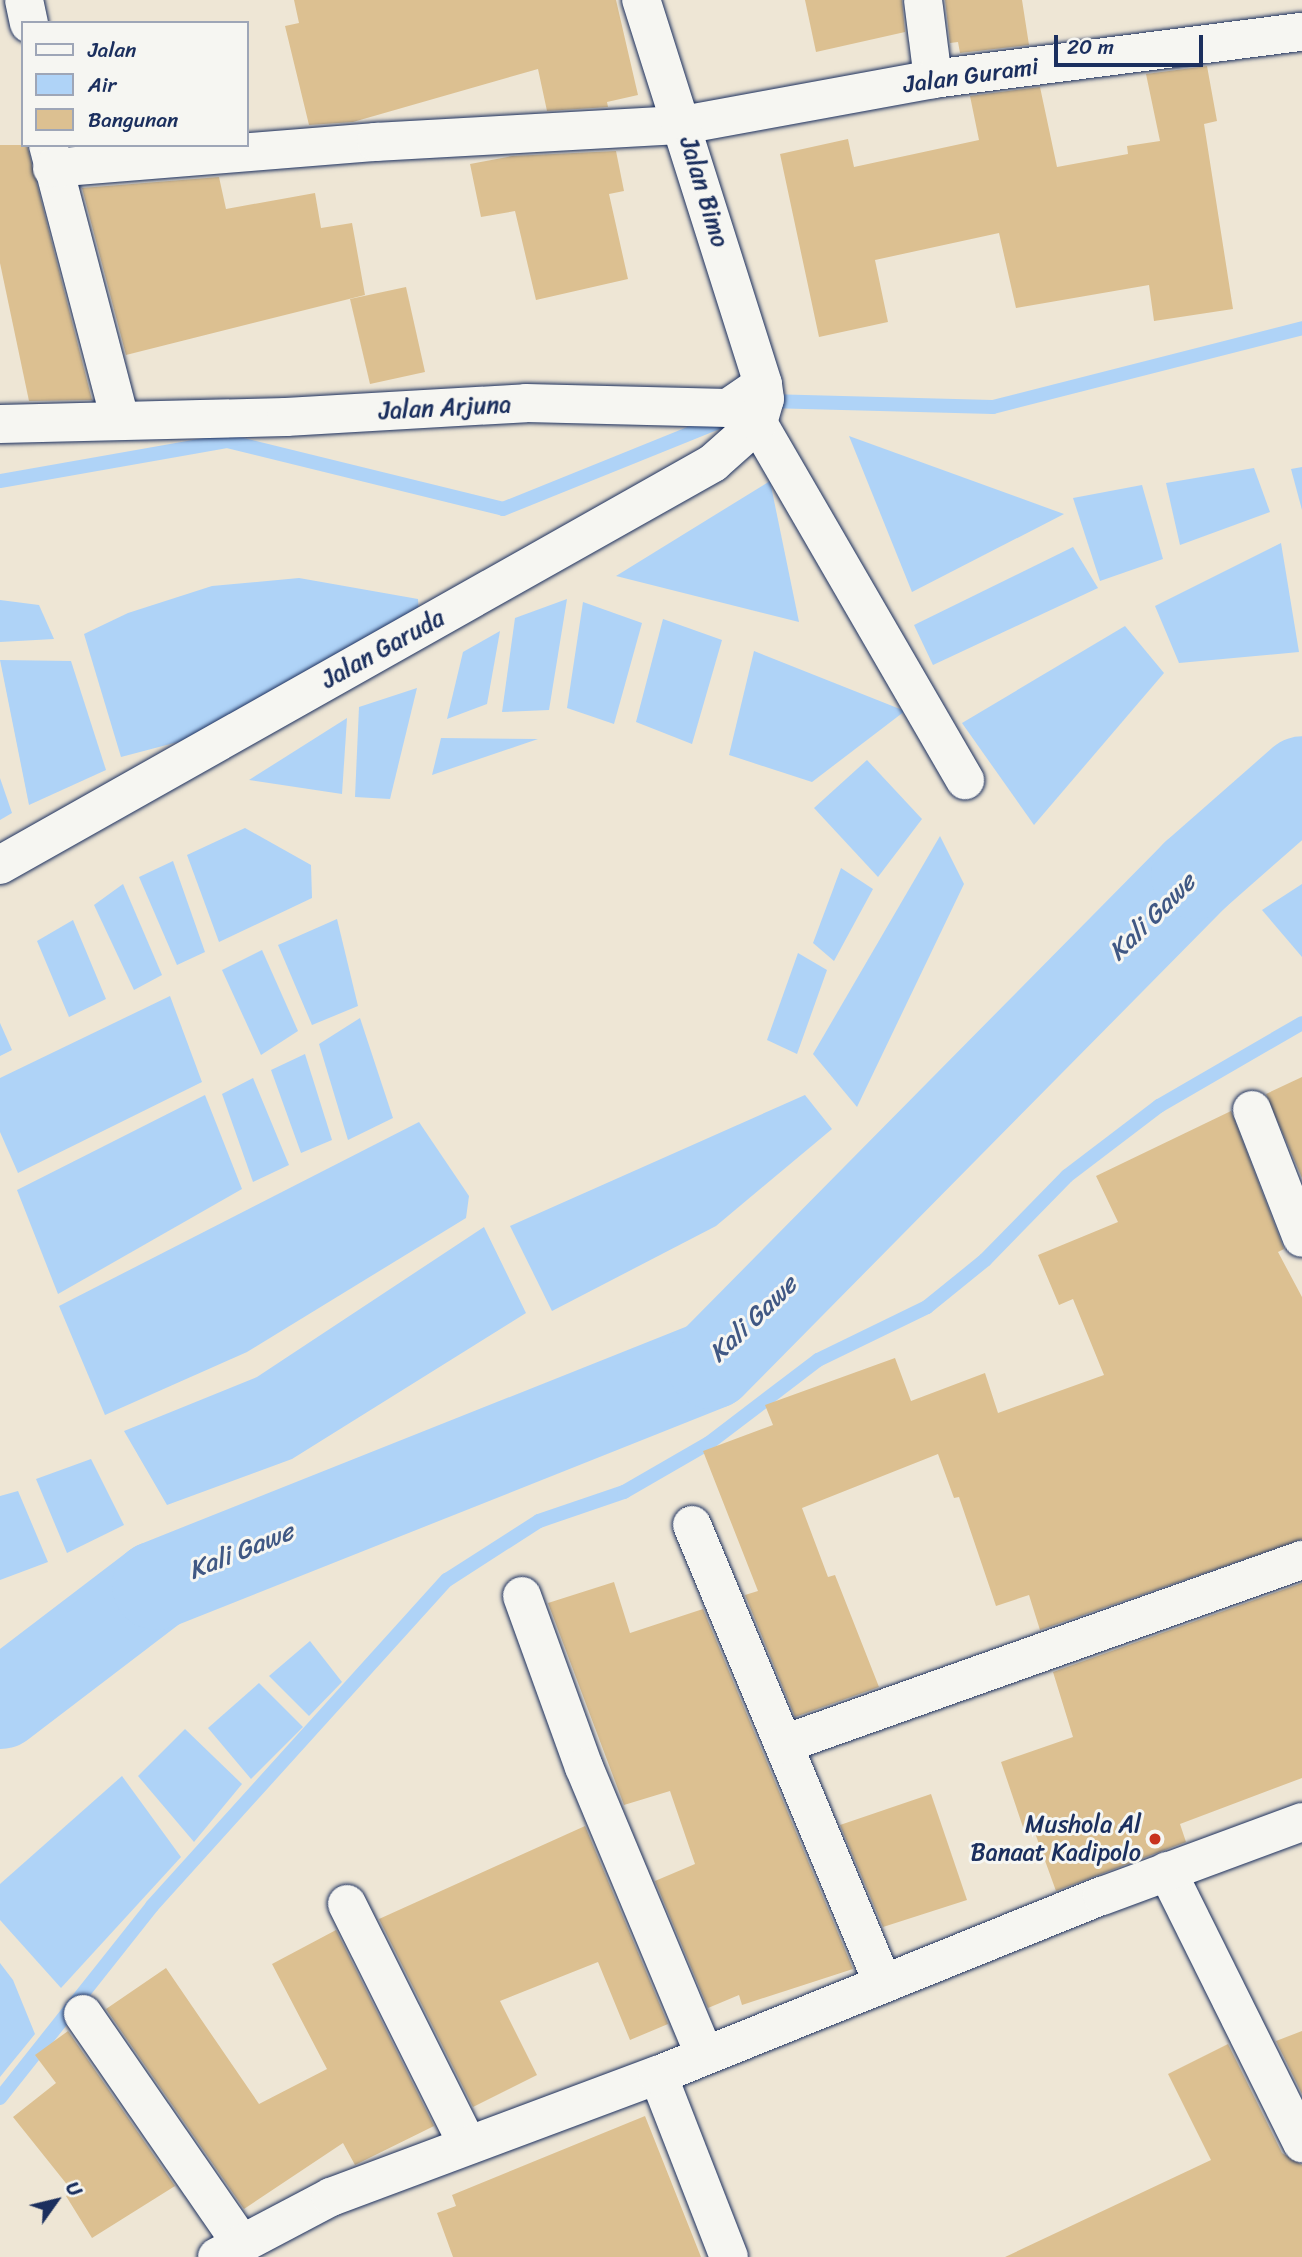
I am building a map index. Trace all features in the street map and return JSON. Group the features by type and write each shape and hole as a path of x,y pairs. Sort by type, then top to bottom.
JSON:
{"street":[{"path":"24,0 29,21"},
{"name":"Jalan Bimo","path":"641,0 683,125 762,402 965,780"},
{"path":"923,0 933,79"},
{"name":"Jalan Gurami","path":"50,156 683,125 933,79 1302,32"},
{"path":"50,156 120,419"},
{"name":"Jalan Arjuna","path":"0,424 286,417 526,403 728,408 762,402"},
{"name":"Jalan Garuda","path":"0,865 713,463 762,402"},
{"path":"1252,1110 1302,1238"},
{"path":"692,1525 883,1984"},
{"path":"784,1744 1302,1560"},
{"path":"522,1596 584,1767 704,2054"},
{"path":"83,2014 229,2250 331,2197 657,2075 1167,1871 1302,1822"},
{"path":"1167,1871 1302,2143"},
{"path":"347,1904 467,2144"},
{"path":"657,2075 729,2257"}],"water":[{"path":"849,436 1064,514 912,592"},
{"path":"1302,467 1302,510 1291,469"},
{"path":"1254,468 1270,512 1180,545 1166,483"},
{"path":"770,481 799,622 616,576"},
{"path":"1142,485 1163,559 1100,581 1073,498"},
{"path":"1281,543 1299,652 1179,663 1155,606"},
{"path":"1073,547 1098,588 933,665 914,625"},
{"path":"299,578 418,599 419,616 212,733 121,757 84,634 128,613 212,586"},
{"path":"567,599 549,710 502,712 515,618"},
{"path":"0,600 39,605 54,639 0,642"},
{"path":"583,602 642,623 614,724 567,708"},
{"path":"663,619 722,640 692,744 636,722"},
{"path":"1125,626 1164,673 1034,825 962,723"},
{"path":"500,631 487,704 447,719 463,652"},
{"path":"754,651 905,711 812,782 729,755"},
{"path":"0,660 71,661 106,770 29,805"},
{"path":"417,688 390,799 355,797 359,707"},
{"path":"347,718 342,794 249,780"},
{"path":"441,738 538,739 432,775"},
{"path":"867,760 922,819 878,877 814,808"},
{"path":"0,778 12,813 0,820"},
{"path":"245,828 311,865 312,898 219,942 187,855"},
{"path":"940,836 964,884 857,1107 813,1054"},
{"path":"173,861 205,952 177,965 139,877"},
{"path":"841,868 873,889 834,961 813,943"},
{"path":"123,884 162,975 134,990 94,905"},
{"path":"1302,884 1302,957 1262,910"},
{"path":"337,919 358,1006 312,1025 278,945"},
{"path":"73,920 106,999 69,1017 37,941"},
{"path":"262,950 298,1031 261,1055 222,970"},
{"path":"798,953 827,970 797,1054 767,1040"},
{"path":"170,996 202,1082 18,1173 0,1132 0,1078"},
{"path":"360,1018 393,1118 348,1140 319,1044"},
{"path":"0,1023 12,1050 0,1056"},
{"path":"305,1054 332,1140 301,1153 271,1070"},
{"path":"253,1078 289,1165 253,1182 222,1094"},
{"path":"205,1095 242,1189 58,1294 17,1190"},
{"path":"805,1095 832,1129 716,1226 552,1311 510,1226"},
{"path":"419,1122 469,1196 466,1218 247,1352 105,1415 59,1306"},
{"path":"484,1227 526,1313 292,1459 167,1505 124,1431 257,1377"},
{"path":"91,1459 124,1525 67,1553 36,1479"},
{"path":"18,1491 48,1562 0,1580 0,1496"},
{"path":"310,1641 342,1682 309,1716 269,1676"},
{"path":"259,1683 303,1727 251,1779 208,1728"},
{"path":"185,1729 242,1784 194,1842 138,1776"},
{"path":"122,1776 181,1857 61,1988 0,1920 0,1884"},
{"path":"0,1963 13,1980 35,2034 0,2077"}],"building":[{"path":"294,0 616,0 638,95 607,102 608,107 547,111 538,69 353,122 309,125 285,26 299,23"},
{"path":"805,0 902,0 905,32 816,52"},
{"path":"945,0 1022,0 1029,45 960,53 958,42 950,43"},
{"path":"1207,66 1217,121 1204,124 1233,309 1154,321 1149,285 1016,308 999,233 875,260 888,322 819,337 780,154 848,139 854,167 979,140 970,96 1040,87 1057,167 1128,154 1127,146 1160,141 1146,74"},
{"path":"0,145 21,145 28,147 92,400 29,401 0,263"},
{"path":"616,151 624,191 609,194 628,279 536,300 515,211 481,217 470,164 512,156"},
{"path":"219,177 226,209 315,193 321,228 352,223 365,295 126,355 82,188"},
{"path":"406,287 425,372 370,384 350,299"},
{"path":"1302,1077 1302,1178 1266,1094"},
{"path":"1231,1111 1284,1249 1278,1252 1302,1297 1302,1539 1040,1630 1029,1595 996,1606 959,1497 954,1498 938,1454 802,1508 828,1577 835,1575 879,1687 795,1717 745,1595 758,1591 703,1451 773,1425 765,1405 895,1358 911,1401 985,1373 998,1413 1104,1375 1073,1299 1059,1305 1038,1255 1118,1222 1096,1176"},
{"path":"614,1582 630,1633 703,1609 853,1969 742,2005 739,1995 708,2008 655,1881 695,1864 670,1791 624,1805 548,1603"},
{"path":"1302,1583 1302,1778 1180,1824 1186,1842 1056,1891 1035,1833 1026,1836 1001,1762 1073,1737 1053,1672"},
{"path":"931,1794 967,1900 883,1927 840,1825"},
{"path":"585,1826 668,2024 630,2040 598,1962 500,2001 537,2075 473,2107 379,1919"},
{"path":"336,1930 434,2126 355,2165 343,2143 244,2209 106,2009 166,1968 259,2104 327,2069 272,1964"},
{"path":"68,2031 175,2186 92,2238 66,2196 73,2192 13,2117 56,2083 35,2055"},
{"path":"1302,2031 1302,2094 1276,2041"},
{"path":"1228,2044 1282,2153 1302,2165 1302,2257 1005,2257 1211,2160 1168,2074"},
{"path":"645,2116 701,2257 453,2257 437,2213 456,2206 452,2195"}],"waterway":[{"path":"767,401 993,407 1302,328"},
{"path":"0,481 227,441 503,509 723,420"},
{"name":"Kali Gawe","path":"0,1704 156,1585 711,1364 1195,874 1302,780"},
{"path":"0,2098 152,1906 447,1580 539,1521 624,1492 709,1443 818,1360 927,1307 985,1260 1067,1176 1159,1106 1302,1023"}],"place":[{"name":"Mushola Al Banaat Kadipolo","path":"1155,1839"}]}
